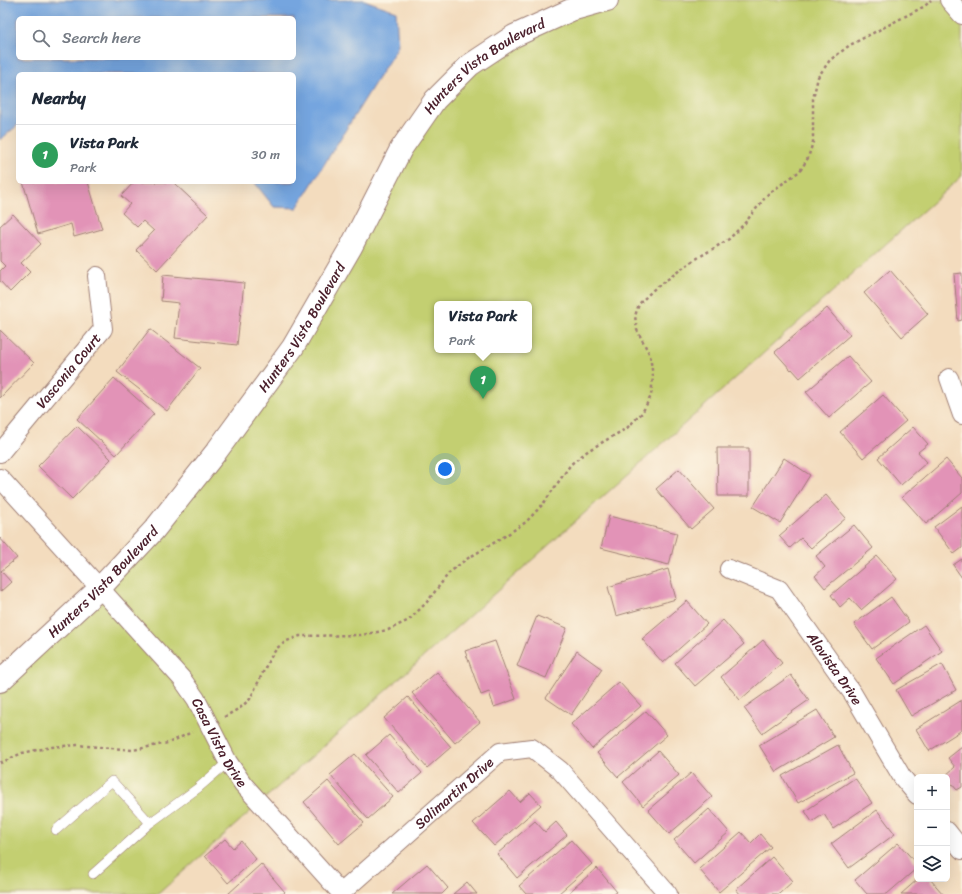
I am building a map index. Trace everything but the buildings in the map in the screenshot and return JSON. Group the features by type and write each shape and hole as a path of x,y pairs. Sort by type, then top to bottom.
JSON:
{"street":[{"name":"Hunters Vista Boulevard","path":"0,681 99,589 154,530 216,452 293,347 351,247 401,149 435,100 470,65 514,36 571,10 607,0"},
{"path":"949,0 962,15"},
{"name":"Vasconia Court","path":"0,453 103,329 97,276"},
{"path":"949,378 962,415"},
{"name":"Casa Vista Drive","path":"0,478 182,679 196,698 228,762 243,784 341,894"},
{"name":"Alavista Drive","path":"729,569 779,589 853,694 902,777 914,791"},
{"name":"Solimartin Drive","path":"341,894 500,752 532,748 560,770 668,894"},
{"path":"950,835 962,850"}],"lane":[{"path":"93,874 150,823 198,788 228,762"},
{"path":"56,830 112,781 150,823"}],"path":[{"path":"0,763 22,753 59,746 77,745 133,750 168,743 210,724 240,708 250,699 269,660 277,648 287,641 300,636 361,635 388,630 408,620 427,602 449,573 465,560 526,522 543,504 571,464 589,450 627,428 642,413 651,396 653,377 650,355 636,330 635,316 639,304 653,290 691,262 729,239 744,224 768,194 800,171 808,158 813,142 813,99 818,77 830,60 850,45 925,6 932,0"}],"green space":[{"path":"607,0 962,0 962,176 158,894 0,894 0,681 216,452 401,149 470,65"}],"water":[{"path":"0,0 364,0 396,11 398,46 297,208 274,207 256,184 296,184 296,72 16,72 16,127 0,140"}],"place":[{"name":"Vista Park","path":"483,399"}]}
